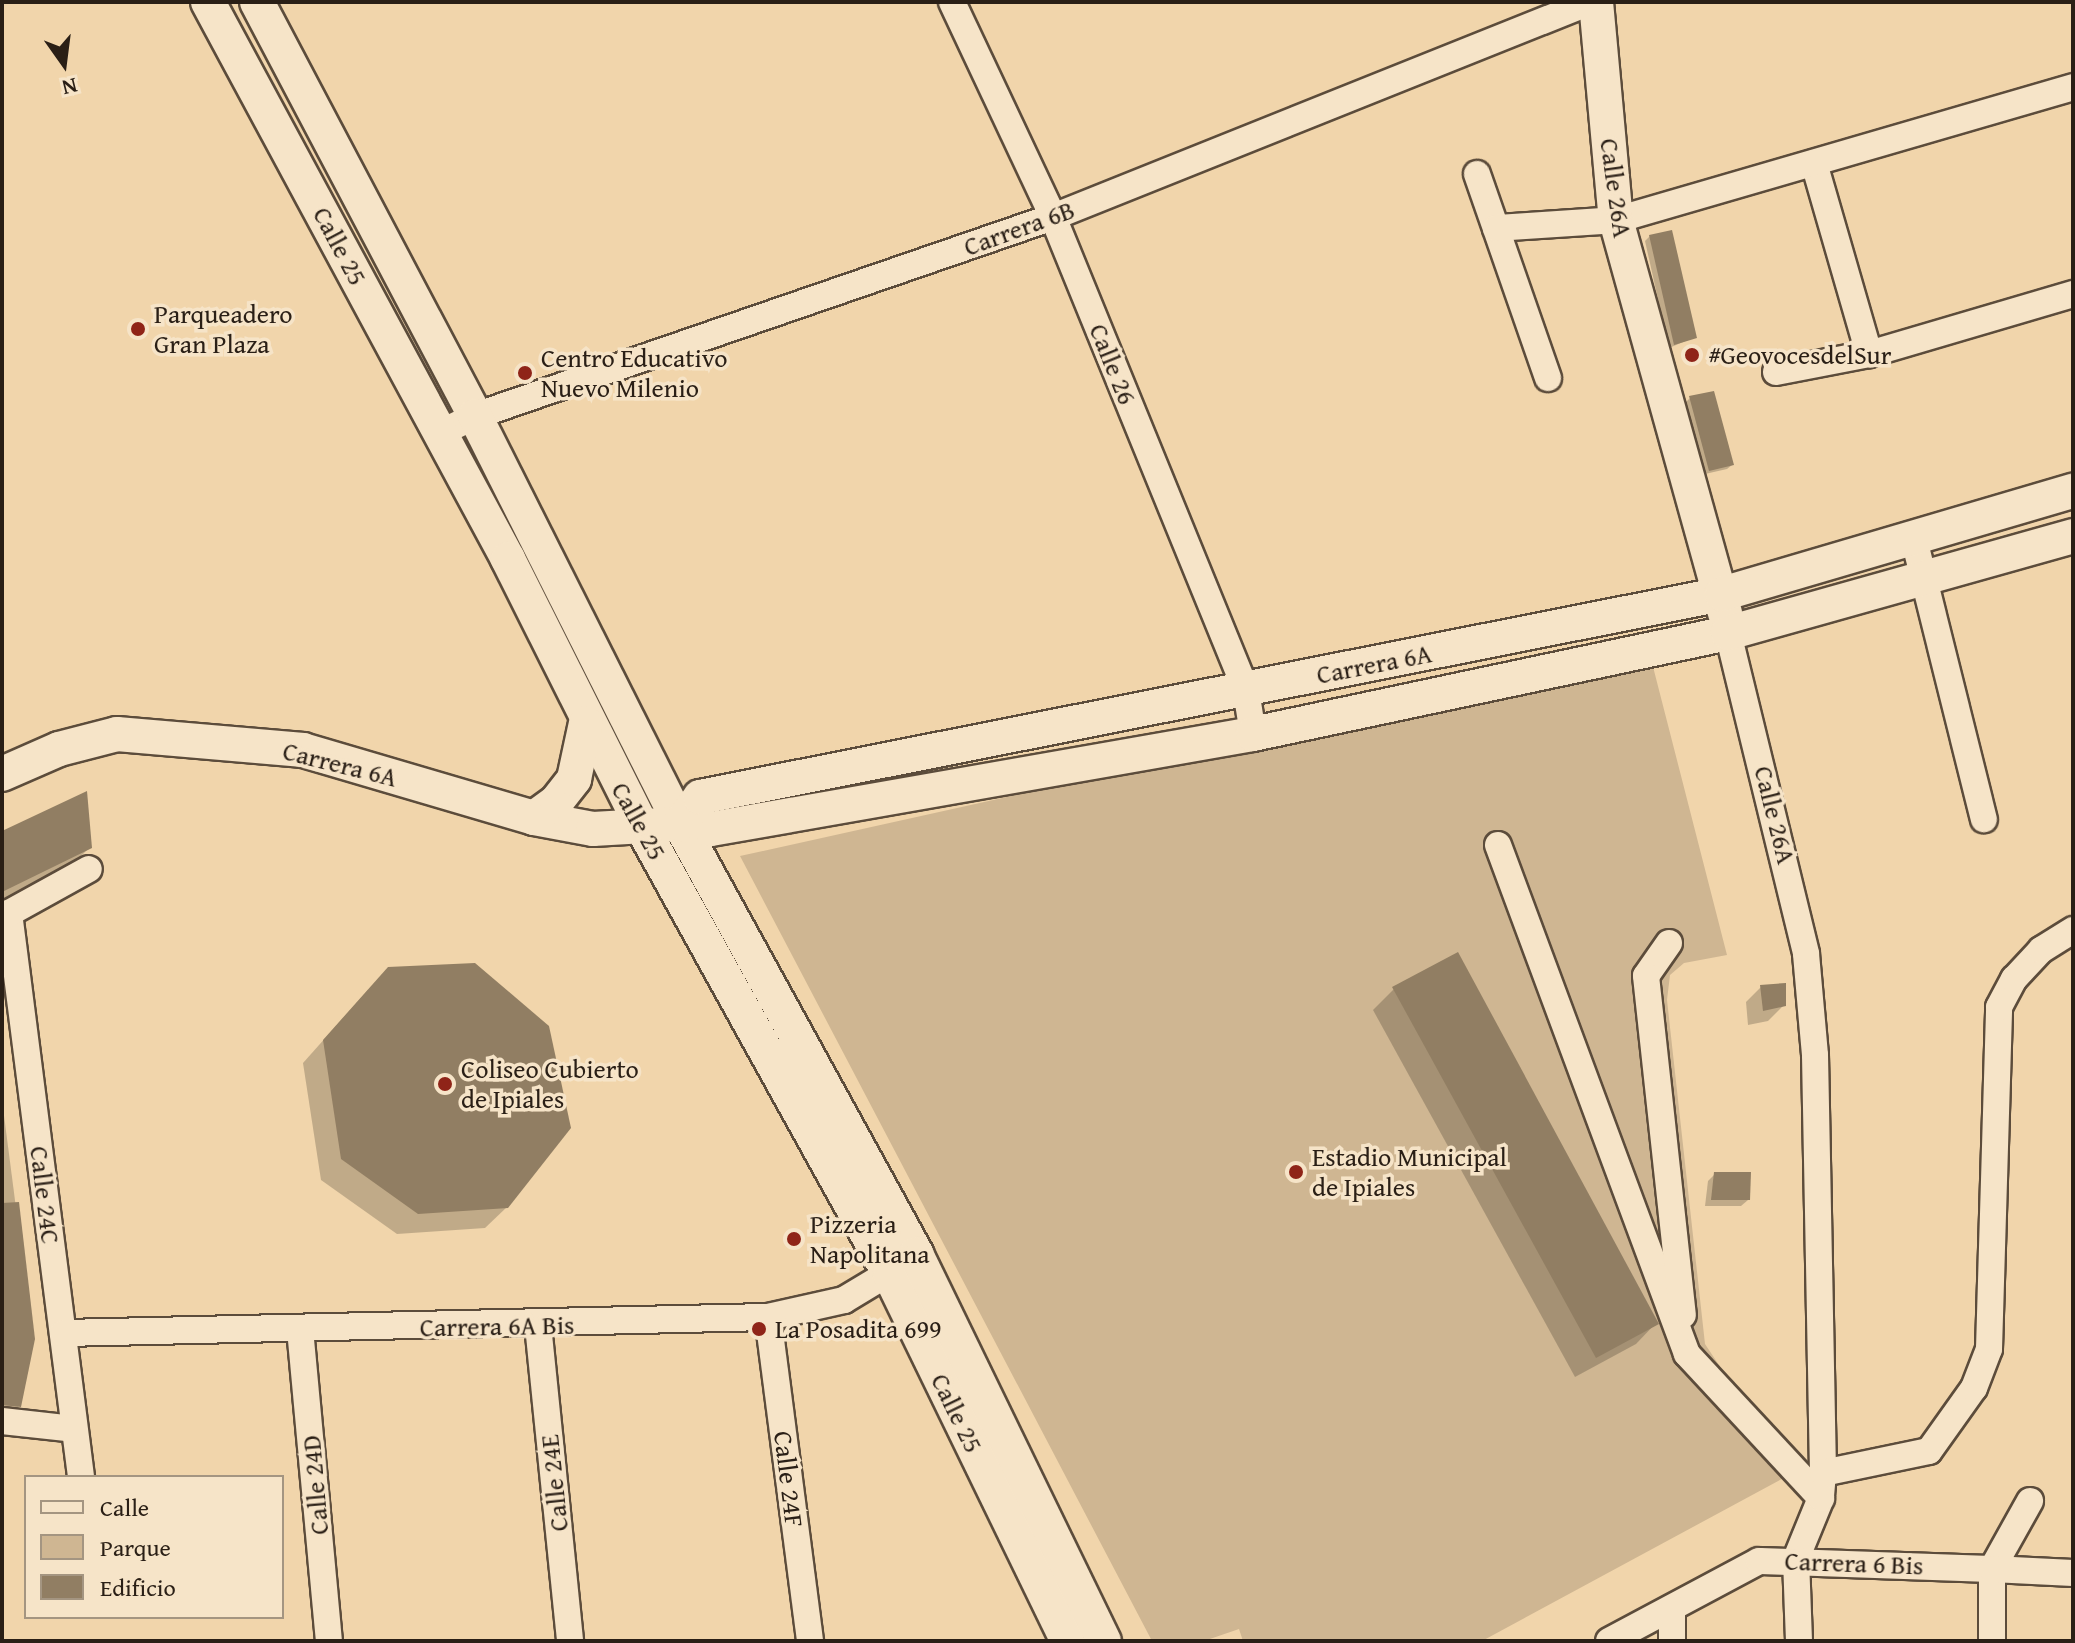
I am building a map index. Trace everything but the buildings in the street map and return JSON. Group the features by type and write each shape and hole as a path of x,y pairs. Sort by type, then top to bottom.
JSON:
{"street":[{"name":"Calle 25","path":"208,2 508,559 586,723 643,829 903,1264 1068,1641"},
{"name":"Calle 25","path":"257,2 475,416 903,1264 1104,1641"},
{"name":"Calle 26","path":"952,2 1053,217 1246,690 1253,734"},
{"name":"Carrera 6B","path":"440,433 475,416 1053,217 1593,2"},
{"name":"Calle 26A","path":"1593,2 1616,220 1722,594 1728,633 1806,954 1815,1055 1822,1485 1796,1559 1799,1641"},
{"path":"1496,228 1616,220 2073,87"},
{"path":"1814,163 1869,354"},
{"path":"1477,174 1548,378"},
{"path":"1776,372 1869,354 2073,294"},
{"name":"Carrera 6A","path":"680,824 700,797 1722,594 1913,535 2073,491"},
{"path":"1913,535 1921,579 1984,819"},
{"name":"Carrera 6A","path":"2,774 59,749 117,734 303,750 534,818 593,829 643,829 680,824 711,829 1253,734 1728,633 2073,536"},
{"path":"534,818 557,801 574,779 586,723"},
{"path":"1498,845 1687,1354 1822,1485 1929,1451 1974,1388 1989,1349 1999,1007 2032,960 2073,930"},
{"path":"6,915 89,869"},
{"name":"Calle 24C","path":"6,915 81,1475"},
{"path":"1669,943 1646,976 1687,1354"},
{"name":"Carrera 6A Bis","path":"63,1333 538,1325 768,1317 844,1300 903,1264"},
{"name":"Calle 24F","path":"768,1317 810,1641"},
{"name":"Calle 24E","path":"538,1325 570,1641"},
{"name":"Calle 24D","path":"300,1329 329,1641"},
{"path":"2,1421 74,1429"},
{"path":"1992,1641 1992,1569 2030,1501"},
{"name":"Carrera 6 Bis","path":"1609,1641 1759,1561 1796,1559 2073,1573"},
{"path":"1672,1608 1672,1641"}],"green space":[{"name":"Estadio Municipal de Ipiales","path":"1650,655 1727,955 1684,963 1670,975 1667,1000 1705,1344 1791,1474 1482,1641 1243,1641 1239,1629 1204,1641 1152,1641 740,856"}],"place":[{"name":"Parqueadero Gran Plaza","path":"138,329"},
{"name":"#GeovocesdelSur","path":"1692,355"},
{"name":"Centro Educativo Nuevo Milenio","path":"525,373"},
{"name":"Coliseo Cubierto de Ipiales","path":"445,1084"},
{"name":"Estadio Municipal de Ipiales","path":"1296,1172"},
{"name":"Pizzeria Napolitana","path":"794,1239"},
{"name":"La Posadita 699","path":"759,1329"}]}
